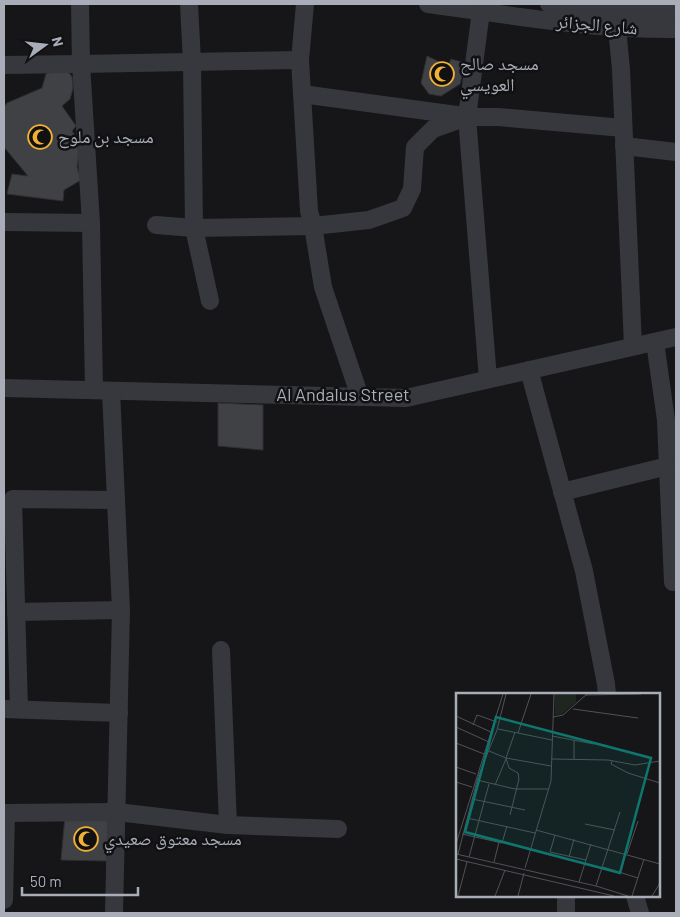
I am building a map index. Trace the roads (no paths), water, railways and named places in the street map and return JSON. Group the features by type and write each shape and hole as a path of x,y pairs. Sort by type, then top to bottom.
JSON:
{"street":[{"path":"80,4 81,64 103,390 116,500 121,610 114,913"},
{"path":"189,4 192,62 194,228 210,301"},
{"path":"305,4 300,60 309,211 323,287 360,397"},
{"name":"شارع الجزائر","path":"428,4 579,25 676,29"},
{"name":"شارع الجزائر","path":"549,4 655,8 676,12"},
{"path":"481,11 467,117 488,379"},
{"path":"617,28 621,68 633,346"},
{"path":"4,64 300,60"},
{"path":"302,94 467,117 498,117 623,128"},
{"path":"156,225 194,228 313,226 369,220 403,208 412,189 415,147 433,129 467,117"},
{"path":"624,146 676,152"},
{"path":"4,222 92,223"},
{"name":"Al Andalus Street","path":"4,388 406,398 676,337"},
{"path":"654,342 666,420 673,582"},
{"path":"529,370 584,571 607,693"},
{"path":"562,492 668,466"},
{"path":"116,500 13,499 16,612 11,709 119,713"},
{"path":"16,612 121,610"},
{"path":"221,650 228,826"},
{"path":"4,900 5,813 117,812 228,826 338,829"},
{"path":"566,897 566,913"},
{"path":"635,897 640,913"}],"place":[{"name":"مسجد صالح العويسي","path":"442,74"},
{"name":"مسجد بن ملوح","path":"40,137"},
{"name":"مسجد معتوق صعيدي","path":"86,839"}]}
